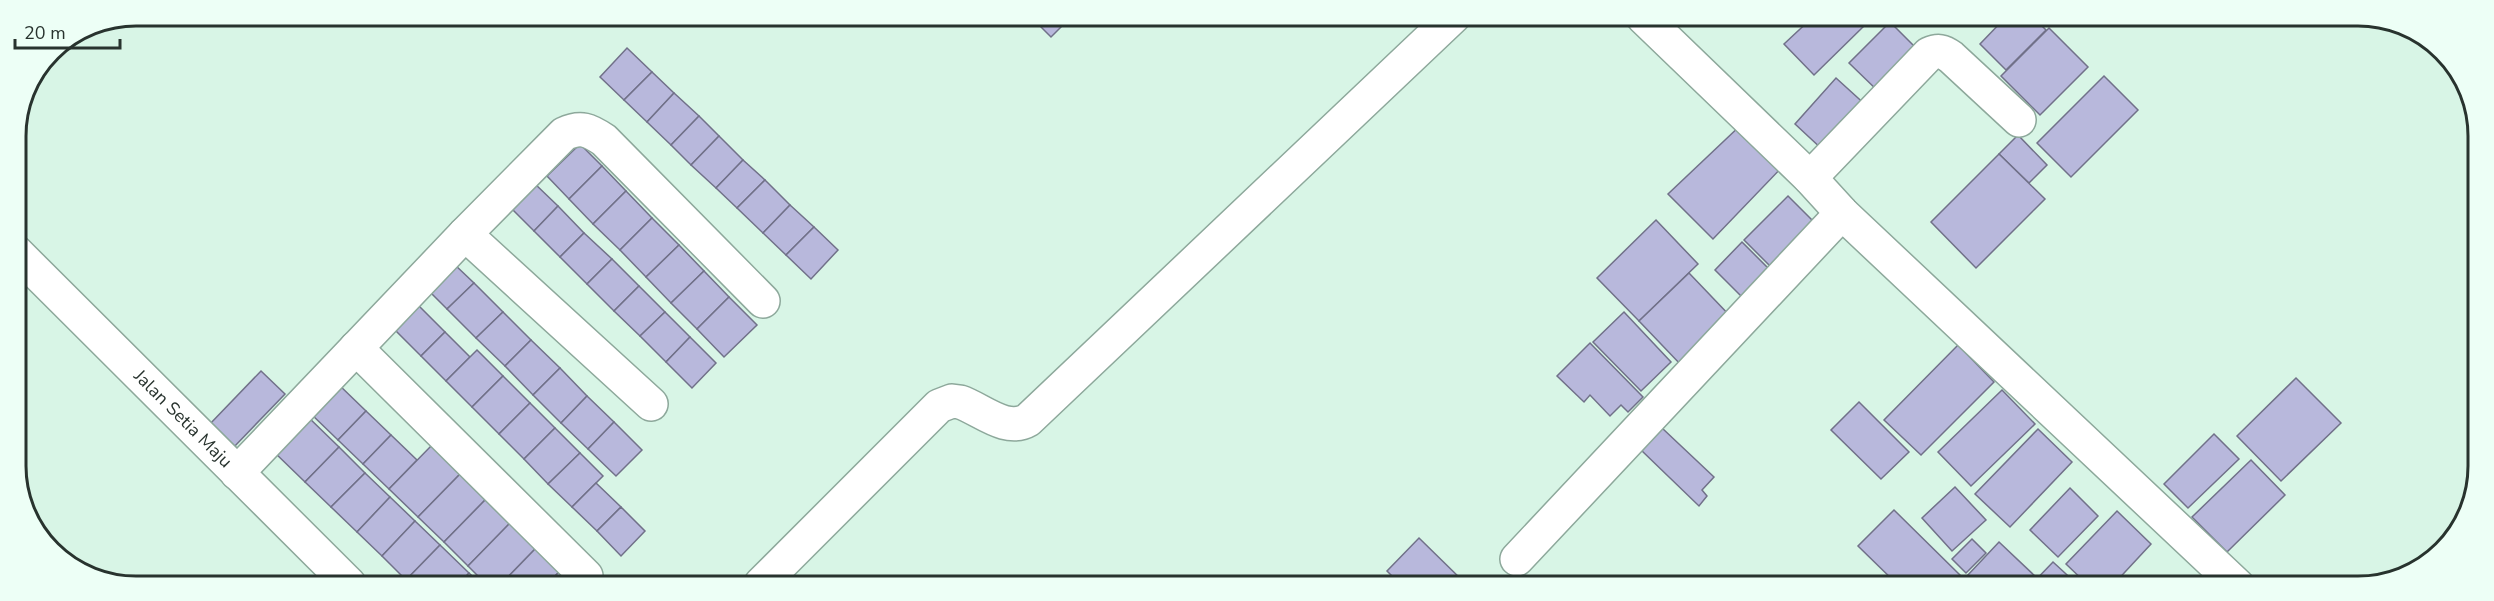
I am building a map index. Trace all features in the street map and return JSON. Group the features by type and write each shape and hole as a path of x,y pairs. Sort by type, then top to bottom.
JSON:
{"street":[{"path":"769,576 939,406 952,401 960,402 1010,423 1021,424 1028,420 1443,26"},
{"path":"1652,26 1810,178 1842,213 2226,575"},
{"path":"1810,178 1933,52 1942,51 1951,57 2019,120"},
{"path":"237,473 465,234 564,135 575,129 587,129 604,140 763,301"},
{"path":"1517,559 1842,213"},
{"path":"465,234 651,404"},
{"name":"Jalan Setia Maju","path":"26,262 339,576"},
{"path":"356,348 586,576"}],"building":[{"path":"1040,26 1062,26 1051,37"},
{"path":"1803,26 1864,26 1814,75 1784,44"},
{"path":"1886,26 1894,26 1920,52 1879,92 1849,63"},
{"path":"1997,26 2042,26 2046,30 2006,70 1980,44"},
{"path":"2049,28 2088,67 2040,115 2001,76"},
{"path":"627,48 652,72 624,100 600,77"},
{"path":"652,72 674,93 647,122 624,100"},
{"path":"2104,76 2138,110 2071,177 2037,143"},
{"path":"1836,78 1869,108 1824,151 1795,124"},
{"path":"674,93 699,116 671,145 647,122"},
{"path":"699,116 719,136 691,165 671,145"},
{"path":"1743,123 1786,163 1713,239 1668,194"},
{"path":"2018,135 2047,165 2029,183 1999,154"},
{"path":"719,136 743,160 716,188 691,165"},
{"path":"580,144 602,166 569,199 547,176"},
{"path":"1999,154 2045,199 1976,268 1931,222"},
{"path":"743,160 765,180 737,208 716,188"},
{"path":"602,166 626,191 593,224 569,199"},
{"path":"765,180 790,205 763,233 737,208"},
{"path":"534,183 558,206 534,231 510,207"},
{"path":"626,191 652,218 620,250 593,224"},
{"path":"1788,196 1816,224 1773,269 1744,240"},
{"path":"790,205 814,227 786,255 763,233"},
{"path":"558,206 584,233 560,257 534,231"},
{"path":"652,218 679,245 646,277 620,250"},
{"path":"1656,220 1698,264 1639,321 1597,278"},
{"path":"814,227 838,250 811,279 786,255"},
{"path":"584,233 612,259 587,284 560,257"},
{"path":"1742,242 1770,270 1743,298 1715,270"},
{"path":"679,245 704,271 671,303 646,277"},
{"path":"612,259 639,286 614,311 587,284"},
{"path":"454,264 474,283 447,309 428,290"},
{"path":"704,271 729,297 697,329 671,303"},
{"path":"1689,273 1732,318 1682,366 1639,321"},
{"path":"474,283 503,312 476,338 447,309"},
{"path":"639,286 665,312 640,336 614,311"},
{"path":"729,297 757,325 724,357 697,329"},
{"path":"418,305 445,332 421,356 394,329"},
{"path":"503,312 531,340 505,366 476,338"},
{"path":"665,312 690,337 666,362 640,336"},
{"path":"1624,312 1671,362 1641,391 1593,342"},
{"path":"445,332 470,357 446,381 421,356"},
{"path":"690,337 716,363 692,388 666,362"},
{"path":"531,340 560,368 533,395 505,366"},
{"path":"1590,343 1643,397 1628,412 1621,405 1610,416 1590,395 1584,402 1557,376"},
{"path":"1958,345 1994,382 1921,455 1884,420"},
{"path":"477,350 503,376 472,407 446,381"},
{"path":"560,368 587,396 561,423 533,395"},
{"path":"261,371 285,394 233,448 209,425"},
{"path":"503,376 530,403 499,434 472,407"},
{"path":"2296,378 2341,423 2281,481 2237,436"},
{"path":"337,383 366,411 338,440 309,412"},
{"path":"2002,390 2035,424 1971,486 1938,452"},
{"path":"587,396 614,422 588,449 561,423"},
{"path":"1859,402 1909,452 1881,479 1831,430"},
{"path":"530,403 555,428 524,459 499,434"},
{"path":"366,411 391,435 363,464 338,440"},
{"path":"306,415 339,447 305,482 272,450"},
{"path":"614,422 642,450 616,476 588,449"},
{"path":"555,428 580,453 548,484 524,459"},
{"path":"1662,428 1714,477 1702,490 1707,496 1699,506 1641,450"},
{"path":"2038,429 2072,462 2010,527 1975,494"},
{"path":"2214,434 2239,459 2188,508 2164,484"},
{"path":"391,435 417,460 389,489 363,464"},
{"path":"431,446 460,474 418,517 389,489"},
{"path":"339,447 365,473 331,507 305,482"},
{"path":"580,453 603,476 572,507 548,484"},
{"path":"2251,460 2285,495 2227,552 2192,517"},
{"path":"365,473 390,497 357,532 331,507"},
{"path":"460,474 486,499 444,542 418,517"},
{"path":"596,483 621,507 597,531 572,507"},
{"path":"1955,487 1986,520 1952,551 1922,518"},
{"path":"2070,488 2098,516 2058,557 2030,530"},
{"path":"390,497 415,521 382,556 357,532"},
{"path":"486,499 510,523 468,566 444,542"},
{"path":"621,507 645,531 621,556 597,531"},
{"path":"1894,510 1960,575 1888,575 1858,546"},
{"path":"2117,511 2151,544 2122,575 2078,575 2066,564"},
{"path":"415,521 440,545 410,576 402,576 382,556"},
{"path":"510,523 536,548 509,576 478,576 468,566"},
{"path":"1419,538 1457,575 1391,575 1387,571"},
{"path":"1972,539 1986,553 1966,573 1952,559"},
{"path":"1999,542 2034,575 1968,575"},
{"path":"440,545 469,573 466,576 410,576"},
{"path":"536,548 560,571 555,576 509,576"},
{"path":"2053,562 2067,575 2040,575"},
{"path":"560,571 565,576 555,576"}]}
